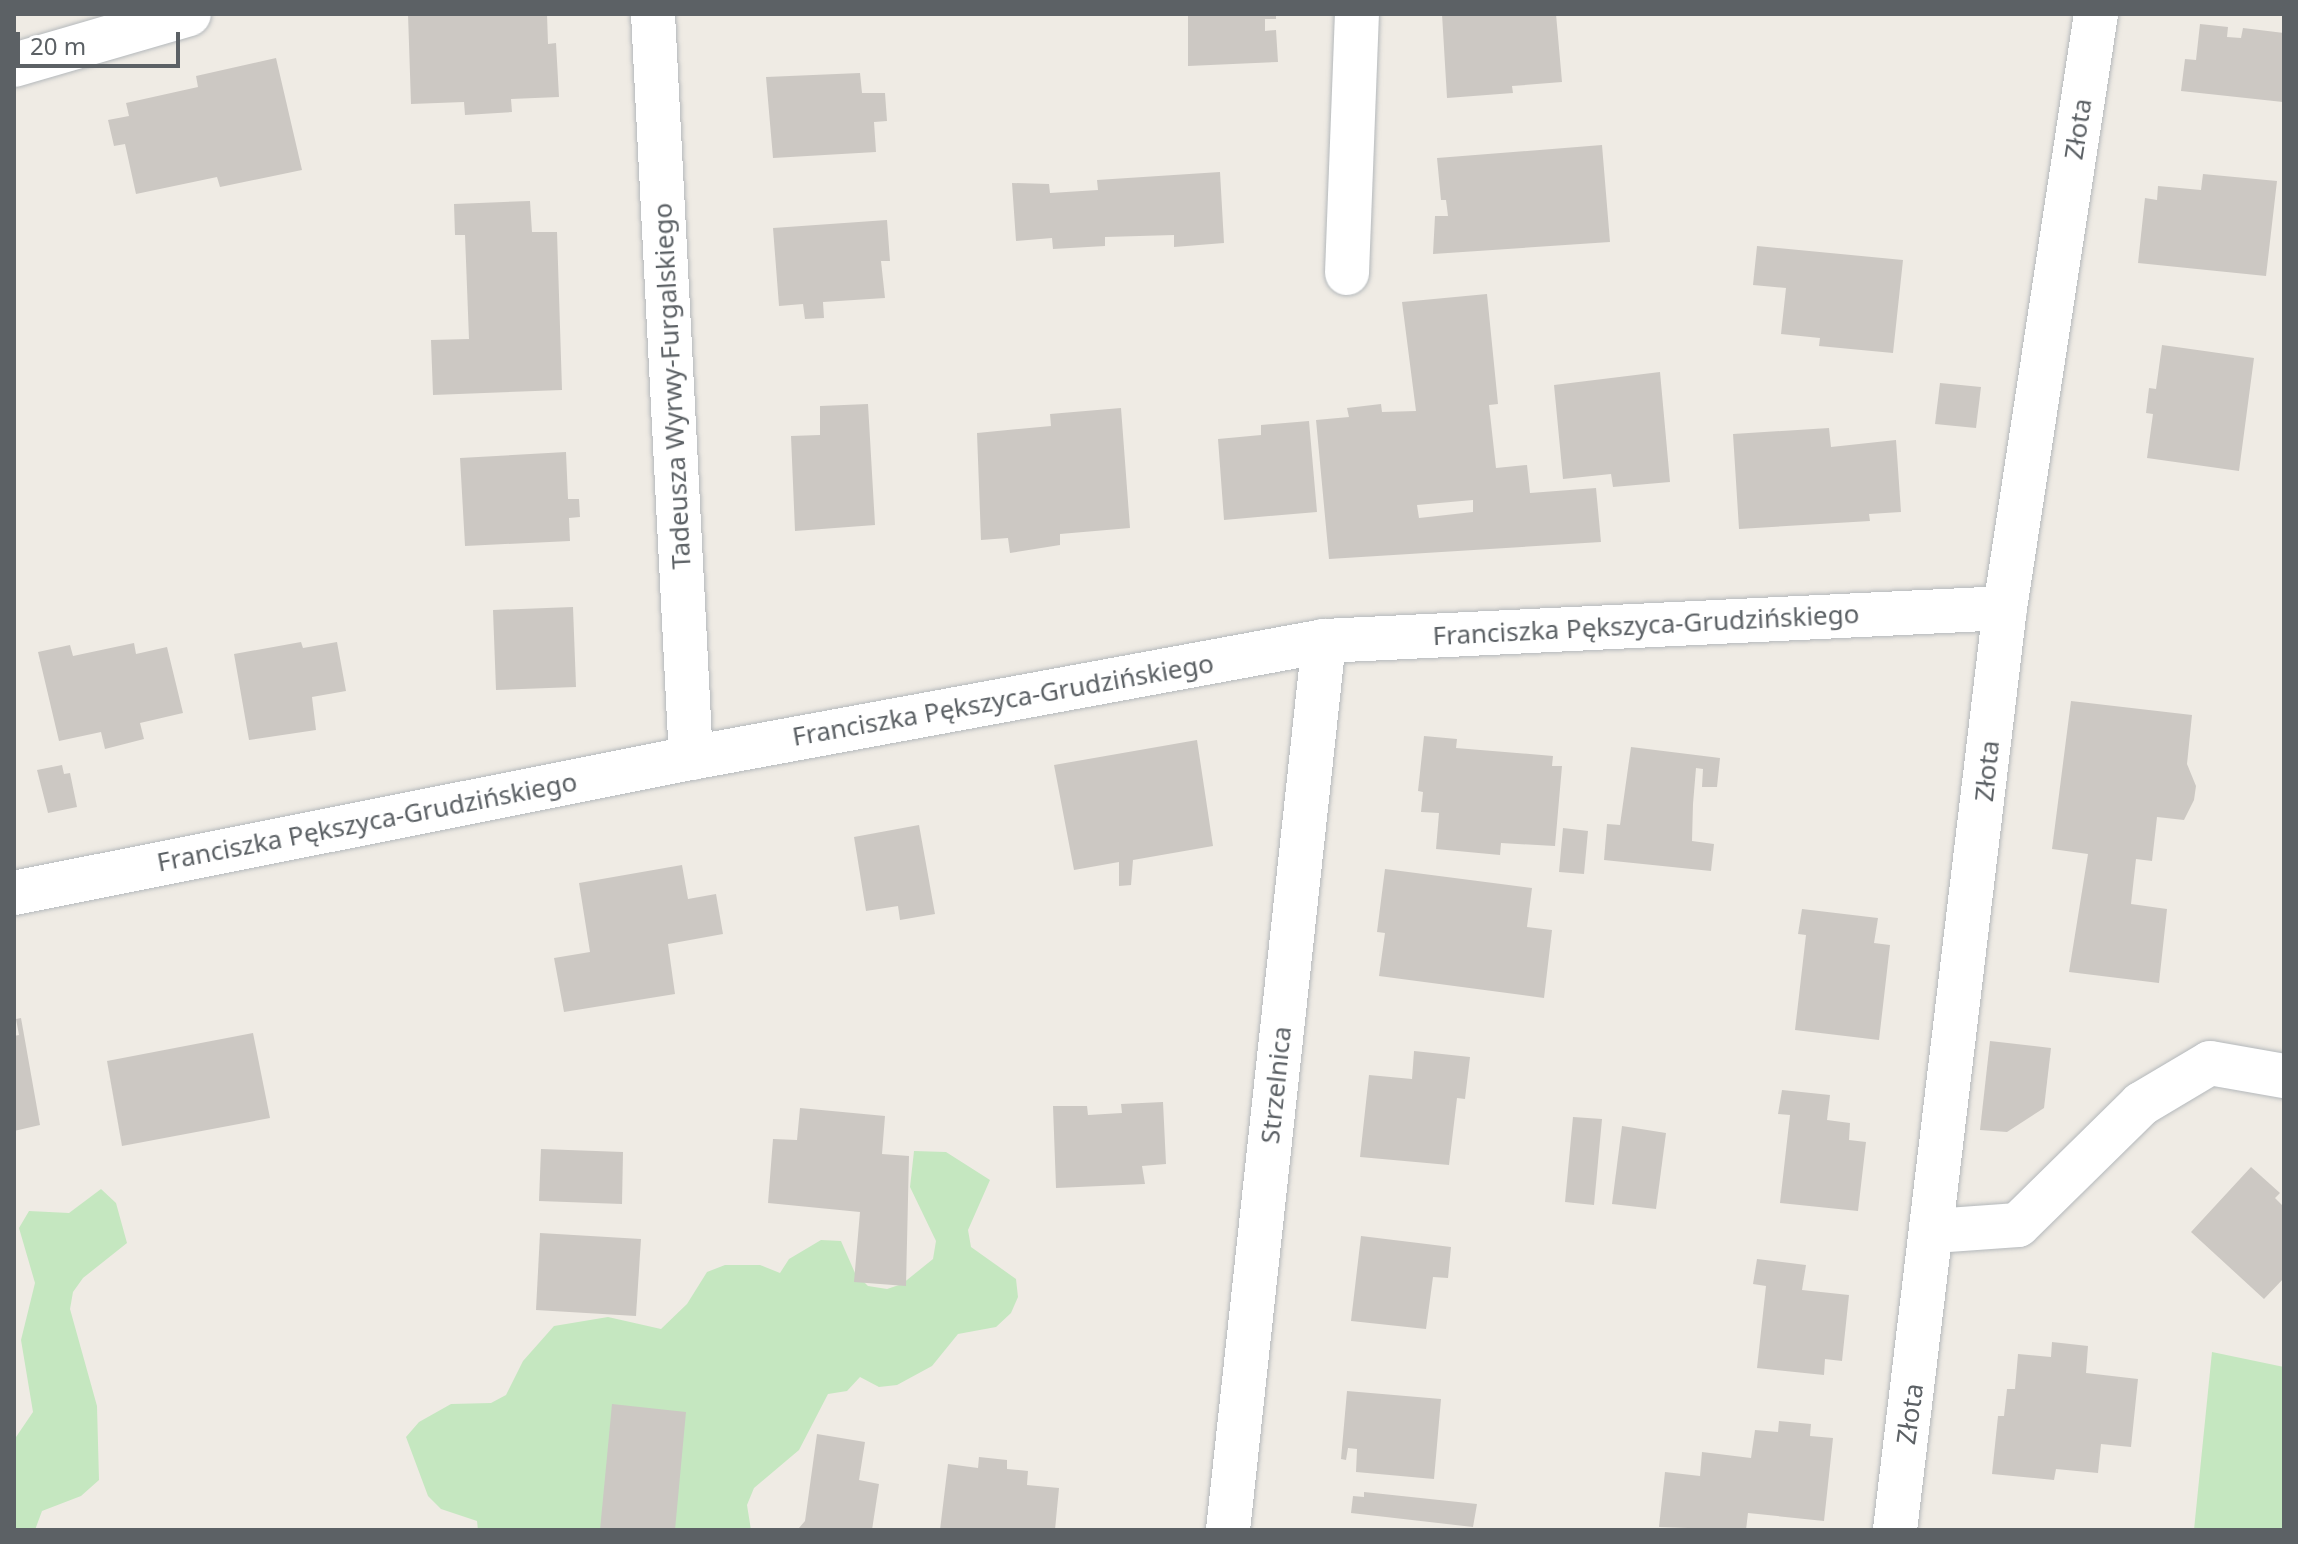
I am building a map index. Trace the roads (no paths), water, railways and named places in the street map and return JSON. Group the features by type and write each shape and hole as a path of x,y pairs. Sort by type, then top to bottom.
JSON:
{"street":[{"path":"14,65 189,14"},
{"name":"Tadeusza Wyrwy-Furgalskiego","path":"653,14 691,758"},
{"path":"1347,273 1357,14"},
{"name":"Złota","path":"1895,1530 1934,1231 2005,608 2096,14"},
{"name":"Franciszka Pększyca-Grudzińskiego","path":"14,893 691,758 1324,641 2005,608"},
{"name":"Strzelnica","path":"1228,1530 1324,641"},
{"path":"1934,1231 2018,1225 2141,1104 2210,1063 2284,1076"}]}
